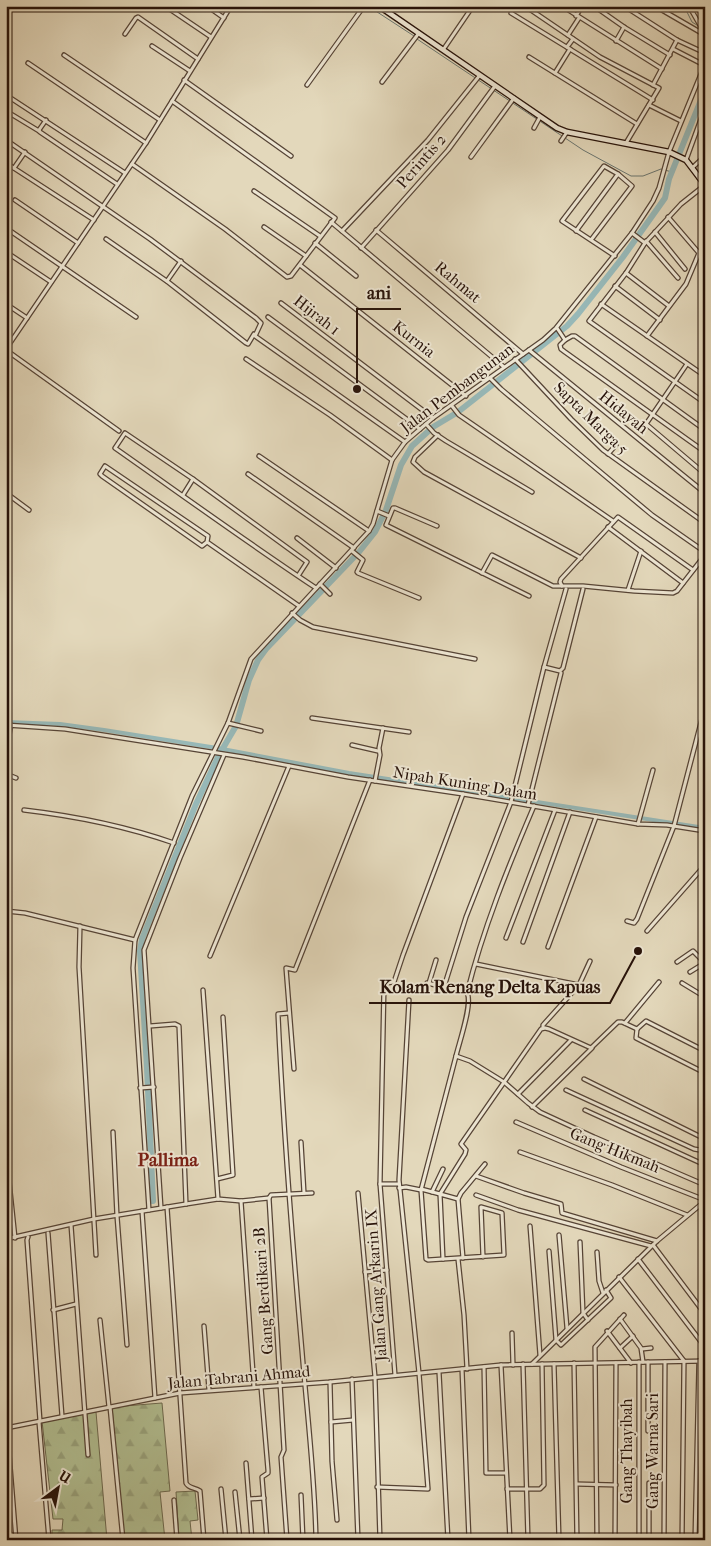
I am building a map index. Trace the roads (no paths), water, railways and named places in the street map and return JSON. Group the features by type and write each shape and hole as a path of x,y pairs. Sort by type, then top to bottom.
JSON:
{"street":[{"path":"207,6 224,18"},
{"path":"119,431 6,350 146,143 231,6"},
{"path":"443,50 473,6"},
{"path":"515,6 511,13 653,100"},
{"path":"525,6 614,65 659,89 626,142"},
{"path":"562,6 662,69"},
{"path":"568,35 582,6"},
{"path":"594,6 670,55"},
{"path":"624,6 677,40 705,53"},
{"path":"655,6 705,34"},
{"path":"689,6 705,34"},
{"path":"307,85 363,7"},
{"path":"382,7 539,119 566,133 626,142 671,153 684,159 692,168 705,185 668,217 646,242 626,273 589,321 705,403"},
{"path":"171,10 211,38"},
{"path":"125,34 138,17 198,59"},
{"path":"616,41 624,27"},
{"path":"382,82 418,34"},
{"path":"555,73 573,39"},
{"path":"653,85 677,40"},
{"path":"152,46 190,71"},
{"path":"673,49 704,64"},
{"path":"64,55 160,120"},
{"path":"529,57 636,124"},
{"path":"28,63 146,143"},
{"name":"Jalan Pembangunan","path":"149,1210 133,968 135,940 192,796 230,723 251,658 369,531 379,512 392,460 405,442 433,418 453,408 466,396 492,379 504,367 530,351 558,329 634,234 654,201 681,122 704,64"},
{"path":"342,231 428,140 478,76"},
{"path":"184,80 291,156"},
{"name":"Perintis 2","path":"361,248 448,150 494,87"},
{"path":"6,95 126,173"},
{"path":"472,157 513,100"},
{"path":"132,164 224,229 287,277 291,276 335,218 172,101"},
{"path":"649,106 681,122"},
{"path":"684,159 705,108"},
{"path":"6,111 117,184"},
{"path":"534,128 539,119"},
{"path":"39,131 46,120"},
{"path":"562,140 566,133"},
{"path":"6,140 181,262 260,321 261,324 248,344 246,343 167,280 106,239"},
{"path":"14,168 25,152"},
{"path":"692,168 705,156"},
{"path":"6,163 94,220"},
{"path":"592,240 632,187 618,174 603,167 562,220 615,256"},
{"path":"699,178 705,172"},
{"path":"576,230 618,174"},
{"path":"254,190 320,236"},
{"path":"15,200 78,243"},
{"path":"668,217 700,254"},
{"path":"331,222 504,367"},
{"path":"264,227 306,256"},
{"path":"6,228 136,318"},
{"name":"Rahmat","path":"376,230 524,354"},
{"path":"655,232 685,269"},
{"path":"634,234 646,242 678,278"},
{"path":"315,243 356,276"},
{"path":"646,336 688,281 700,254 705,248"},
{"path":"6,252 51,282"},
{"path":"167,280 181,262"},
{"name":"Kurnia","path":"299,265 466,396"},
{"path":"626,273 670,306"},
{"path":"615,286 660,320"},
{"name":"Hijrah 1","path":"281,302 433,418"},
{"path":"6,304 27,318"},
{"path":"601,304 705,376"},
{"path":"268,317 420,429"},
{"path":"558,329 564,338"},
{"path":"255,334 405,442"},
{"path":"705,430 576,336 564,338 560,346 565,352 705,452"},
{"name":"Hidayah","path":"530,351 705,493"},
{"path":"246,359 330,415 392,460"},
{"name":"Sapta Marga 5","path":"516,360 571,419 608,454 705,523"},
{"path":"687,364 676,383 646,423 647,426 705,474"},
{"path":"482,572 492,554 553,586 584,586 673,593 677,591 705,553 652,515 492,379"},
{"path":"453,408 459,415 604,516 614,520"},
{"path":"426,424 436,434 532,492"},
{"path":"298,576 307,562 193,479 125,433 115,448 298,576 316,588"},
{"path":"436,434 415,457 414,465 581,558"},
{"path":"608,454 616,445"},
{"path":"259,456 369,531"},
{"path":"106,466 208,536 207,542 202,546 100,474 106,466"},
{"path":"248,474 352,550 363,560 357,572 358,574 419,598"},
{"path":"183,495 193,479"},
{"path":"6,493 29,510"},
{"path":"437,526 395,508 388,515 386,525 529,596"},
{"path":"379,512 388,515"},
{"path":"562,586 561,579 618,517 693,570"},
{"path":"608,527 683,583"},
{"path":"297,538 336,568"},
{"path":"207,542 298,606"},
{"path":"628,590 641,551"},
{"path":"320,584 330,594"},
{"path":"436,960 428,983 444,987 466,917 511,802 544,667 566,589"},
{"path":"544,667 560,671 563,668 582,589"},
{"path":"293,614 313,627 475,659"},
{"path":"528,805 560,672"},
{"path":"627,920 633,923 636,921 674,824 705,707"},
{"path":"312,718 409,732"},
{"path":"230,723 262,731"},
{"name":"Nipah Kuning Dalam","path":"6,725 65,729 214,752 596,817 674,824 705,831"},
{"path":"6,751 12,725"},
{"path":"376,779 380,755 378,751 383,728"},
{"path":"352,745 378,751"},
{"path":"161,1208 144,950 223,755"},
{"path":"210,956 289,766"},
{"path":"639,820 653,770"},
{"path":"6,774 16,778"},
{"path":"294,1069 286,968 295,970 370,780"},
{"name":"Jalan Gang Arkarin IX","path":"395,1376 380,1184 384,986 386,982 394,981 463,794"},
{"path":"483,1257 481,1207 502,1213 503,1256 428,1260 426,1259 421,1189 467,1012 469,998 467,993 492,912 534,806"},
{"path":"24,810 90,819 174,843"},
{"path":"506,938 555,810"},
{"path":"523,942 570,812"},
{"path":"548,947 596,817"},
{"path":"647,931 705,865"},
{"path":"6,911 21,912 135,940"},
{"path":"80,926 79,967 96,1255"},
{"path":"678,962 693,952 704,963 690,972"},
{"path":"443,1259 440,1194 466,1154 466,1150 461,1144 543,1028 543,1025 579,985 590,961"},
{"path":"476,964 579,985"},
{"path":"624,1023 659,982"},
{"path":"682,982 705,997"},
{"path":"203,990 218,1198"},
{"path":"377,1487 428,1490 419,1373 399,1186 409,1000"},
{"path":"289,1013 278,1014 289,1194 316,1540"},
{"path":"217,1179 232,1176 233,1173 223,1017"},
{"path":"705,1051 646,1021 637,1029 636,1038 705,1073"},
{"path":"532,1107 617,1023 624,1023 637,1029"},
{"path":"150,1026 175,1024 180,1026 186,1204"},
{"path":"543,1028 592,1048"},
{"path":"518,1094 571,1040"},
{"path":"456,1056 470,1061 504,1082 540,1112 705,1185"},
{"path":"584,1079 705,1139"},
{"path":"140,1088 154,1087"},
{"path":"566,1090 694,1149 705,1151"},
{"path":"585,1110 705,1165"},
{"name":"Gang Hikmah","path":"516,1122 620,1167 705,1200"},
{"path":"112,1132 127,1345"},
{"path":"301,1142 304,1193"},
{"path":"6,1152 15,1238"},
{"path":"520,1152 612,1185 687,1215"},
{"path":"463,1258 458,1199 461,1192 485,1164"},
{"path":"432,1192 443,1169"},
{"path":"476,1176 561,1204 562,1214 658,1241"},
{"path":"380,1184 421,1189 458,1199"},
{"path":"6,1239 94,1220 218,1198 241,1201 270,1196 312,1193"},
{"path":"358,1193 375,1377 380,1540"},
{"path":"476,1195 518,1210 652,1246 705,1314"},
{"name":"Gang Berdikari 2B","path":"270,1196 284,1450 281,1457 287,1540"},
{"path":"532,1364 619,1277 705,1200"},
{"path":"241,1201 254,1387"},
{"path":"167,1207 186,1483 189,1487 200,1491 204,1540"},
{"path":"142,1211 155,1398"},
{"path":"71,1225 88,1455"},
{"path":"530,1226 540,1356"},
{"path":"48,1233 62,1416"},
{"path":"559,1235 567,1329"},
{"path":"28,1237 39,1422 49,1540"},
{"path":"580,1242 583,1313 588,1320"},
{"path":"549,1251 556,1340 562,1345 611,1298 606,1290"},
{"path":"597,1252 599,1281 603,1293"},
{"path":"458,1258 467,1369"},
{"path":"638,1259 705,1347"},
{"path":"365,1272 387,1270"},
{"path":"619,1277 684,1361 682,1540"},
{"path":"53,1310 76,1304"},
{"path":"597,1540 598,1485 595,1346 624,1315"},
{"path":"620,1319 642,1349 651,1348"},
{"path":"100,1320 123,1540"},
{"path":"571,1324 577,1331"},
{"path":"204,1326 209,1390"},
{"path":"607,1331 631,1363"},
{"path":"512,1333 513,1365"},
{"path":"620,1348 633,1336"},
{"name":"Gang Thayibah","path":"639,1540 642,1349"},
{"path":"695,1540 699,1361"},
{"name":"Jalan Tabrani Ahmad","path":"6,1428 180,1393 209,1390 330,1382 501,1365 705,1361"},
{"path":"648,1362 648,1431"},
{"name":"Gang Warna Sari","path":"664,1540 665,1362"},
{"path":"574,1363 578,1540"},
{"path":"615,1540 616,1363"},
{"path":"523,1364 528,1540"},
{"path":"507,1489 541,1489 545,1482 542,1364"},
{"path":"554,1364 559,1540"},
{"path":"501,1365 510,1540"},
{"path":"484,1367 486,1473 506,1473"},
{"path":"462,1369 469,1540"},
{"path":"439,1372 448,1540"},
{"path":"352,1379 358,1540"},
{"path":"330,1382 333,1475 337,1520"},
{"path":"261,1387 268,1470 268,1473 262,1477 267,1540"},
{"path":"331,1422 353,1420"},
{"path":"6,1428 16,1540"},
{"path":"246,1464 252,1540"},
{"path":"649,1483 649,1540"},
{"path":"576,1484 616,1485"},
{"path":"221,1489 226,1540"},
{"path":"235,1492 240,1540"},
{"path":"301,1495 303,1540"},
{"path":"249,1499 264,1498"},
{"path":"174,1500 177,1540"}],"waterway":[{"path":"368,6 414,36"},
{"path":"684,6 692,22 700,27"},
{"path":"417,39 583,150 631,176 643,176 661,169 672,172"},
{"path":"153,1201 140,951 142,939 196,804 219,755 236,726 249,680 258,660 266,649 359,552 375,532 386,510 401,465 412,446 433,427 458,412 567,326 623,257 665,198 669,179 705,90"},
{"path":"6,722 60,724 104,730 217,748 349,773 705,828"}],"place":[{"name":"ani","path":"357,389"},
{"name":"Kolam Renang Delta Kapuas","path":"638,951"}],"district":[{"name":"Pallima","path":"168,1160"}]}
